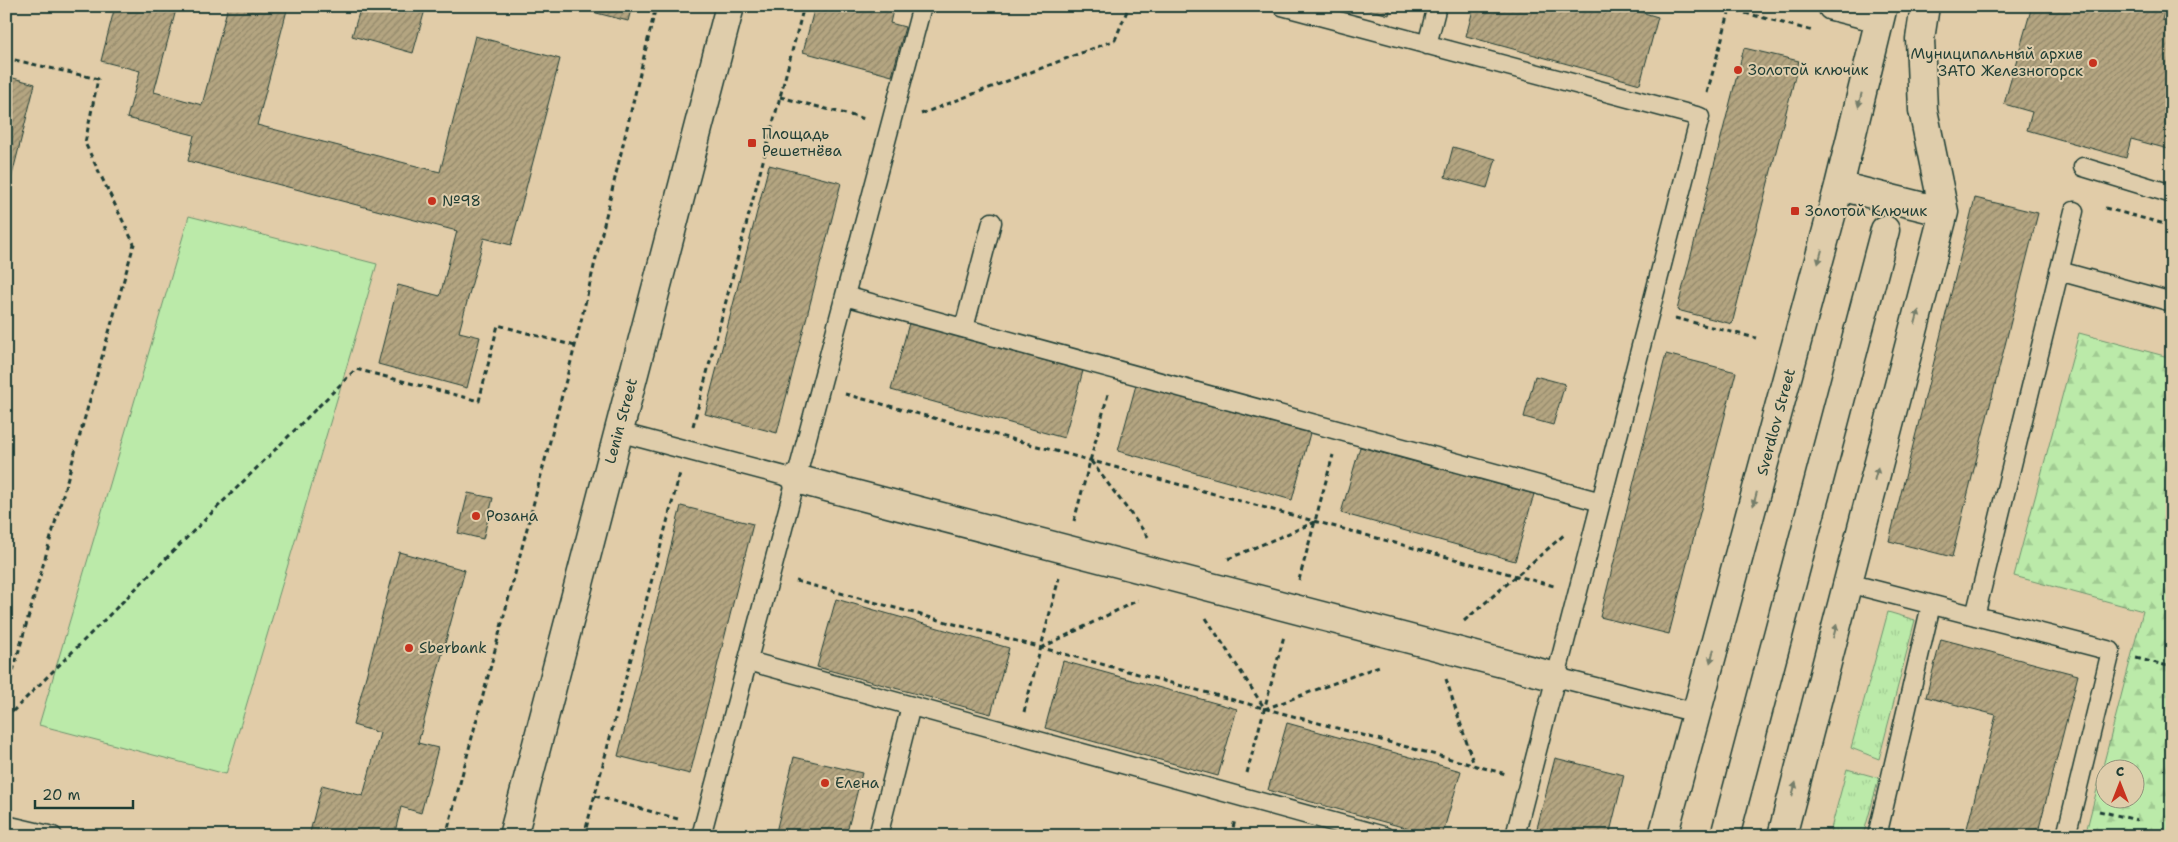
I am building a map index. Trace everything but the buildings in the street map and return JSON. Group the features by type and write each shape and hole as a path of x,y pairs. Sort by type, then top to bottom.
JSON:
{"street":[{"name":"Lenin Street","path":"513,836 730,6"},
{"path":"1832,6 1881,12"},
{"path":"1782,836 1944,212 1922,110 1920,38 1924,6"},
{"name":"Sverdlov Street","path":"1663,836 1839,186 1881,12"},
{"path":"1839,186 1944,212"},
{"path":"1725,836 1885,230"},
{"path":"796,479 1556,677"}],"lane":[{"path":"703,831 922,6"},
{"path":"1282,6 1700,117 1515,836"},
{"path":"1427,44 1437,6"},
{"path":"2083,167 2172,194"},
{"path":"1975,616 2074,211"},
{"path":"964,328 992,222"},
{"path":"2059,270 2172,302"},
{"path":"845,296 1601,502"},
{"path":"618,432 796,479"},
{"path":"1848,583 2111,651 2066,836"},
{"path":"1876,836 1931,605"},
{"path":"748,661 1384,836"},
{"path":"1556,677 1697,713"},
{"path":"878,836 911,706"},
{"path":"6,825 53,836"}],"path":[{"path":"446,836 575,346 656,6"},
{"path":"584,836 804,6"},
{"path":"780,97 890,126 1115,40 1129,6"},
{"path":"1719,6 1815,32"},
{"path":"1700,117 1730,9"},
{"path":"6,58 98,79 84,143 134,244 6,696"},
{"path":"2105,208 2172,226"},
{"path":"1650,312 1756,338"},
{"path":"6,718 356,369 479,401 498,325 575,346"},
{"path":"821,387 1578,592"},
{"path":"1474,765 1436,645 1566,533"},
{"path":"771,574 1530,781"},
{"path":"2140,660 2172,667"},
{"path":"1265,709 1390,662"},
{"path":"595,796 703,831"},
{"path":"2100,811 2137,820"}],"green space":[{"path":"189,216 377,264 226,774 39,725"},
{"path":"2079,333 2172,358 2172,836 2085,836 2096,793 2096,810 2146,810 2146,760 2105,760 2143,611 2014,576"},
{"path":"1888,612 1915,620 1879,759 1851,748"},
{"path":"1847,769 1879,778 1863,836 1829,836"}],"place":[{"name":"Муниципальный архив ЗАТО Железногорск","path":"2093,63"},
{"name":"Золотой ключик","path":"1738,70"},
{"name":"Площадь Решетнёва","path":"752,143"},
{"name":"№98","path":"432,201"},
{"name":"Золотой Ключик","path":"1795,211"},
{"name":"Розана","path":"476,516"},
{"name":"Sberbank","path":"409,648"},
{"name":"Елена","path":"825,783"}]}
